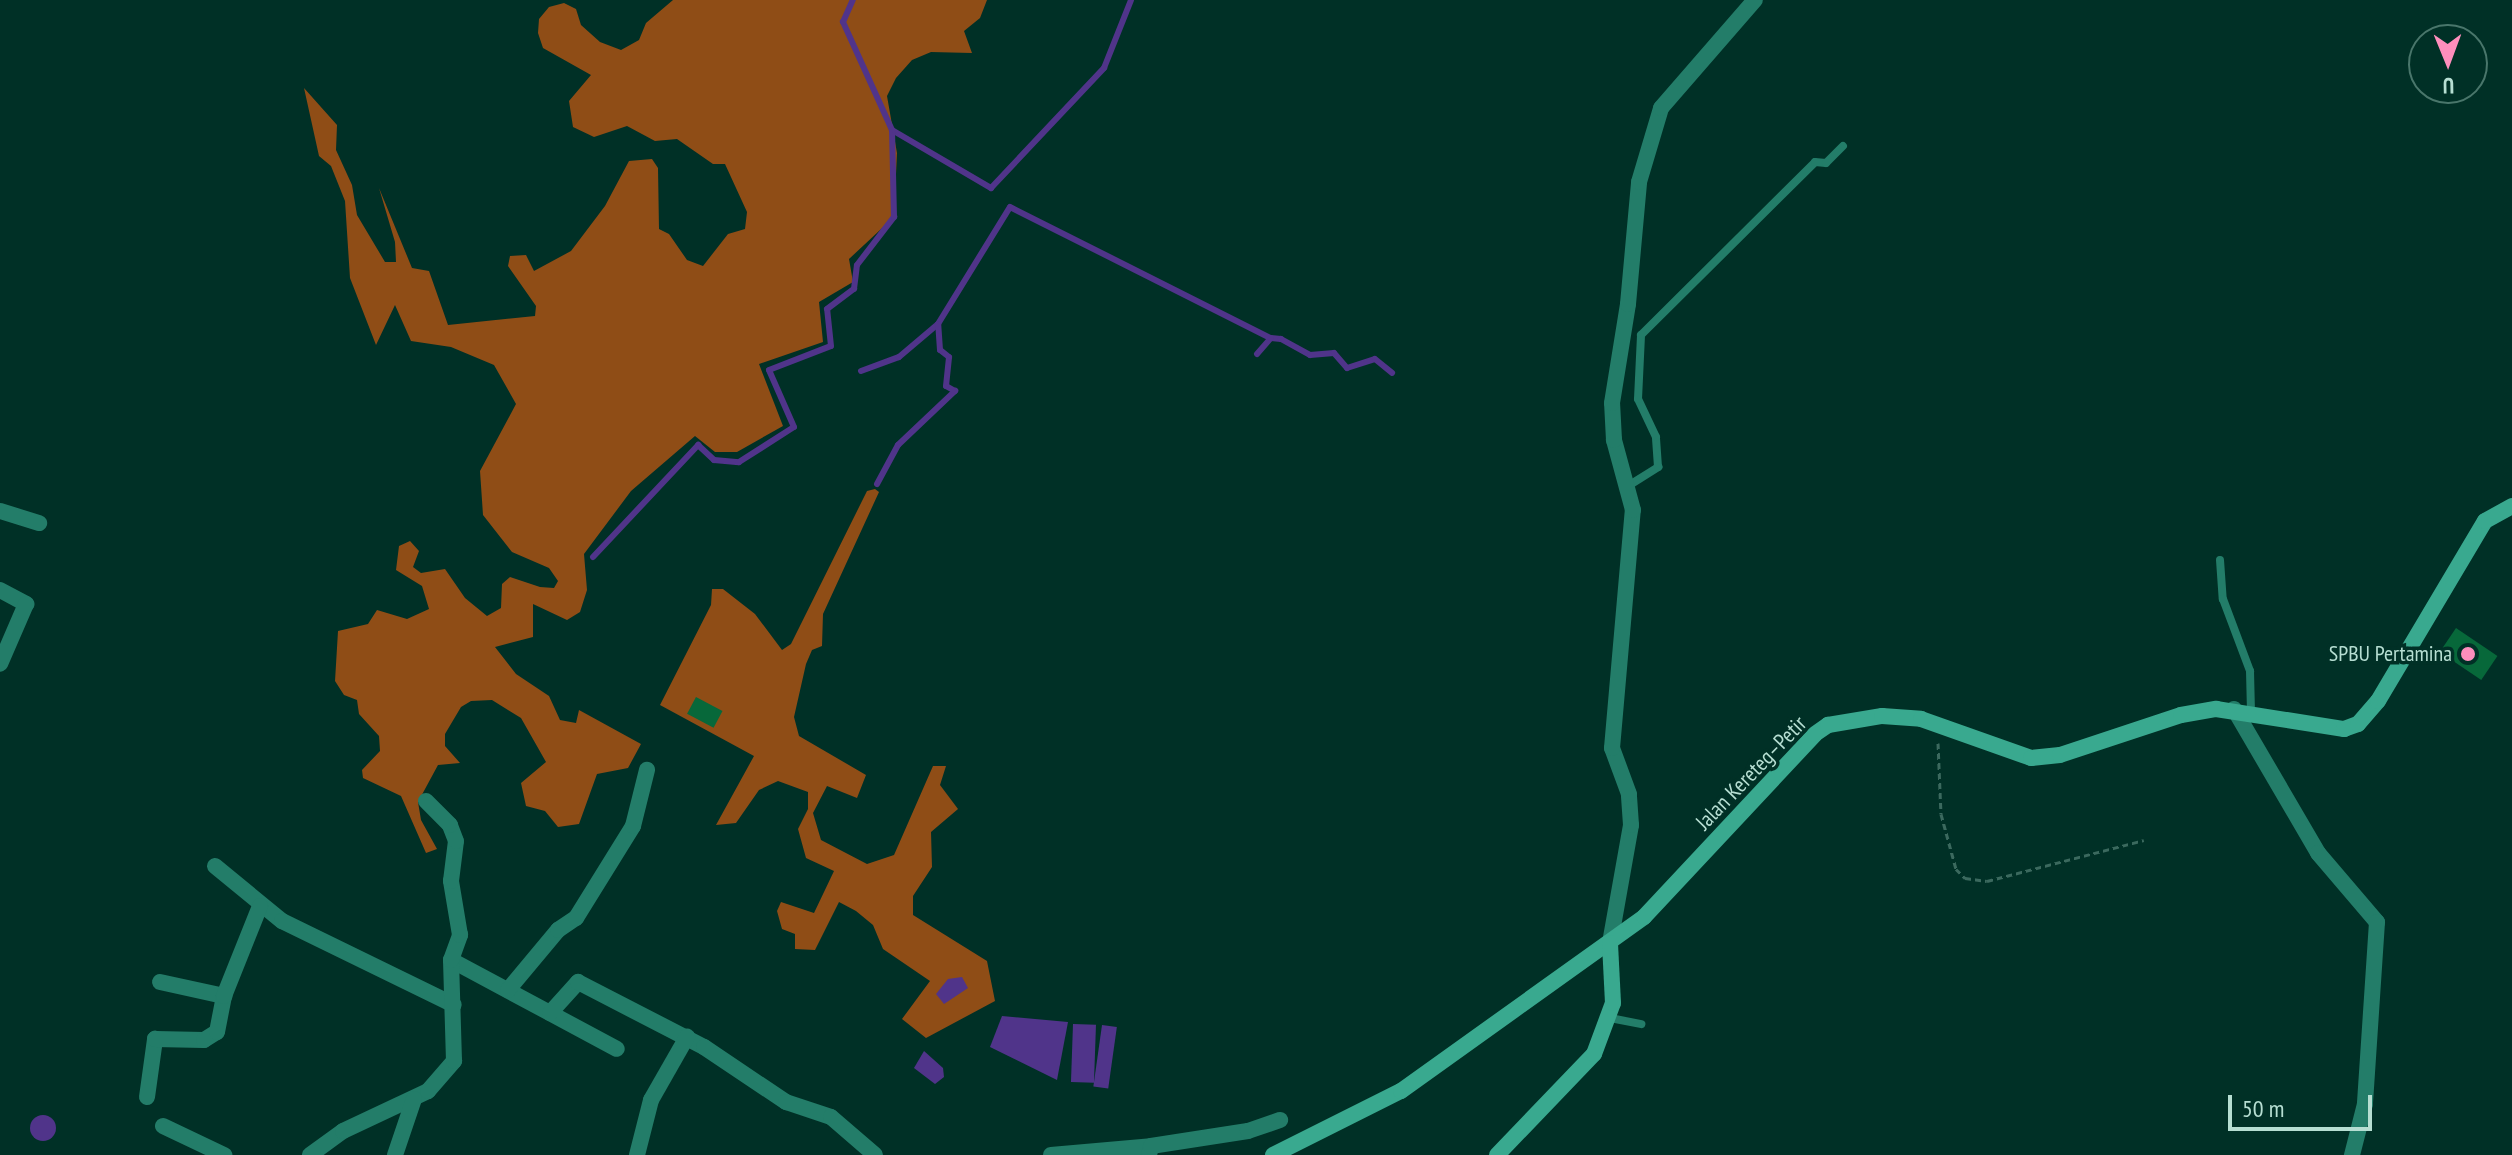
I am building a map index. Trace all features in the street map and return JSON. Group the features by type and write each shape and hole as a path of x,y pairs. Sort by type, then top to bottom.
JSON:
{"street":[{"path":"1497,1155 1594,1054 1610,1018 1610,943 1631,825 1629,794 1612,748 1633,525 1628,486 1614,440 1612,403 1648,145 1661,108 1755,0"},
{"name":"Jalan Kereteg–Petir","path":"1273,1155 1401,1091 1610,943 1663,899 1815,734 1828,725 1882,716 1937,723 2009,754 2045,757 2181,715 2234,709 2329,730 2358,724 2378,701 2485,521 2512,506"},
{"path":"0,511 39,523"},
{"path":"0,590 26,604 0,664"},
{"path":"2234,709 2318,853 2377,922 2365,1104 2352,1155"},
{"path":"508,990 558,930 576,918 633,826 647,770"},
{"path":"310,1155 343,1131 414,1099 454,1061 451,960 460,935 451,881 456,841 450,825 426,801"},
{"path":"215,866 260,906 454,1005"},
{"path":"147,1097 155,1039 212,1038 224,996 260,906"},
{"path":"451,960 617,1049"},
{"path":"160,982 224,996"},
{"path":"550,1013 578,982 687,1037 779,1098 831,1117 875,1155"},
{"path":"637,1155 651,1100 687,1037"},
{"path":"395,1155 414,1099"},
{"path":"1051,1155 1150,1151 1248,1131 1280,1120"},
{"path":"163,1126 224,1155"}],"lane":[{"path":"1628,486 1658,467 1656,437 1638,399 1641,335 1815,162 1826,163 1843,146"},
{"path":"2220,560 2223,599 2250,671 2251,713"},
{"path":"1610,1018 1641,1024"}],"path":[{"path":"1937,723 1941,814 1956,869 1965,878 1987,881 2144,840"}],"shaded area":[{"path":"673,0 987,0 980,18 964,31 972,53 931,52 912,60 896,78 887,96 897,153 894,217 849,259 853,282 819,302 823,342 759,364 783,426 737,452 715,452 695,436 631,491 584,554 587,590 580,612 567,620 533,604 533,637 495,647 516,674 549,696 560,720 576,723 579,710 641,744 628,768 597,774 579,824 558,827 545,811 526,806 521,783 546,762 521,718 492,700 471,701 461,707 445,734 445,746 460,763 438,765 418,802 421,820 437,849 426,853 401,796 363,778 362,770 380,751 379,736 359,714 357,700 344,695 335,681 338,631 368,624 377,610 407,619 429,609 422,586 396,570 399,546 410,541 419,551 413,567 421,573 445,569 465,598 487,616 501,608 502,584 510,577 540,587 554,588 558,581 549,568 512,552 483,515 480,471 516,404 494,365 451,347 411,341 395,305 376,345 350,278 345,201 331,166 319,156 304,88 337,125 336,150 352,185 357,215 385,262 396,262 395,242 379,188 412,268 429,271 448,325 535,316 536,306 508,266 510,256 526,255 534,271 571,251 605,206 629,161 652,159 658,168 659,229 669,234 687,260 703,266 728,234 745,229 747,212 725,164 713,164 677,139 655,141 627,126 594,137 573,127 569,101 591,75 543,48 538,33 539,19 549,7 564,3 576,9 581,25 600,42 621,50 639,40 646,23"},
{"path":"875,489 879,492 823,614 822,646 812,650 806,664 794,717 799,736 866,775 857,798 827,786 813,813 821,840 867,864 894,855 933,766 946,766 940,785 958,809 931,832 932,867 913,896 913,915 987,961 995,1001 926,1038 902,1019 930,981 883,949 873,925 856,911 839,902 815,950 795,949 795,934 782,929 777,911 781,902 814,913 834,871 806,858 798,829 808,809 808,792 778,781 759,790 736,823 716,825 754,756 660,705 711,605 712,589 723,589 755,614 782,650 791,644 867,491"},
{"path":"962,977 968,988 944,1004 936,994 948,979"},
{"path":"1002,1016 1068,1022 1057,1080 990,1047"},
{"path":"1073,1024 1096,1025 1094,1083 1071,1082"},
{"path":"1102,1025 1117,1027 1108,1088 1093,1086"},
{"path":"924,1051 943,1068 944,1077 935,1084 914,1068"},
{"path":"43,1115 52,1119 56,1128 52,1137 43,1141 34,1137 30,1128 34,1119"}],"building":[{"name":"SPBU Pertamina","path":"2456,628 2497,656 2481,680 2440,652"},
{"path":"696,697 722,711 714,728 687,714"}],"waterway":[{"path":"593,557 698,445 714,460 739,462 794,427 769,370 831,346 827,309 854,289 857,265 894,217 892,130 843,22 853,0"},
{"path":"892,130 991,188 1104,68 1131,0"},
{"path":"861,371 899,357 938,324 1010,207 1271,338"},
{"path":"877,484 898,445 955,391 946,386 949,357 940,350 938,324"},
{"path":"1257,354 1271,338 1281,339 1310,355 1334,353 1347,368 1375,359 1392,373"}],"place":[{"name":"SPBU Pertamina","path":"2468,654"}]}
